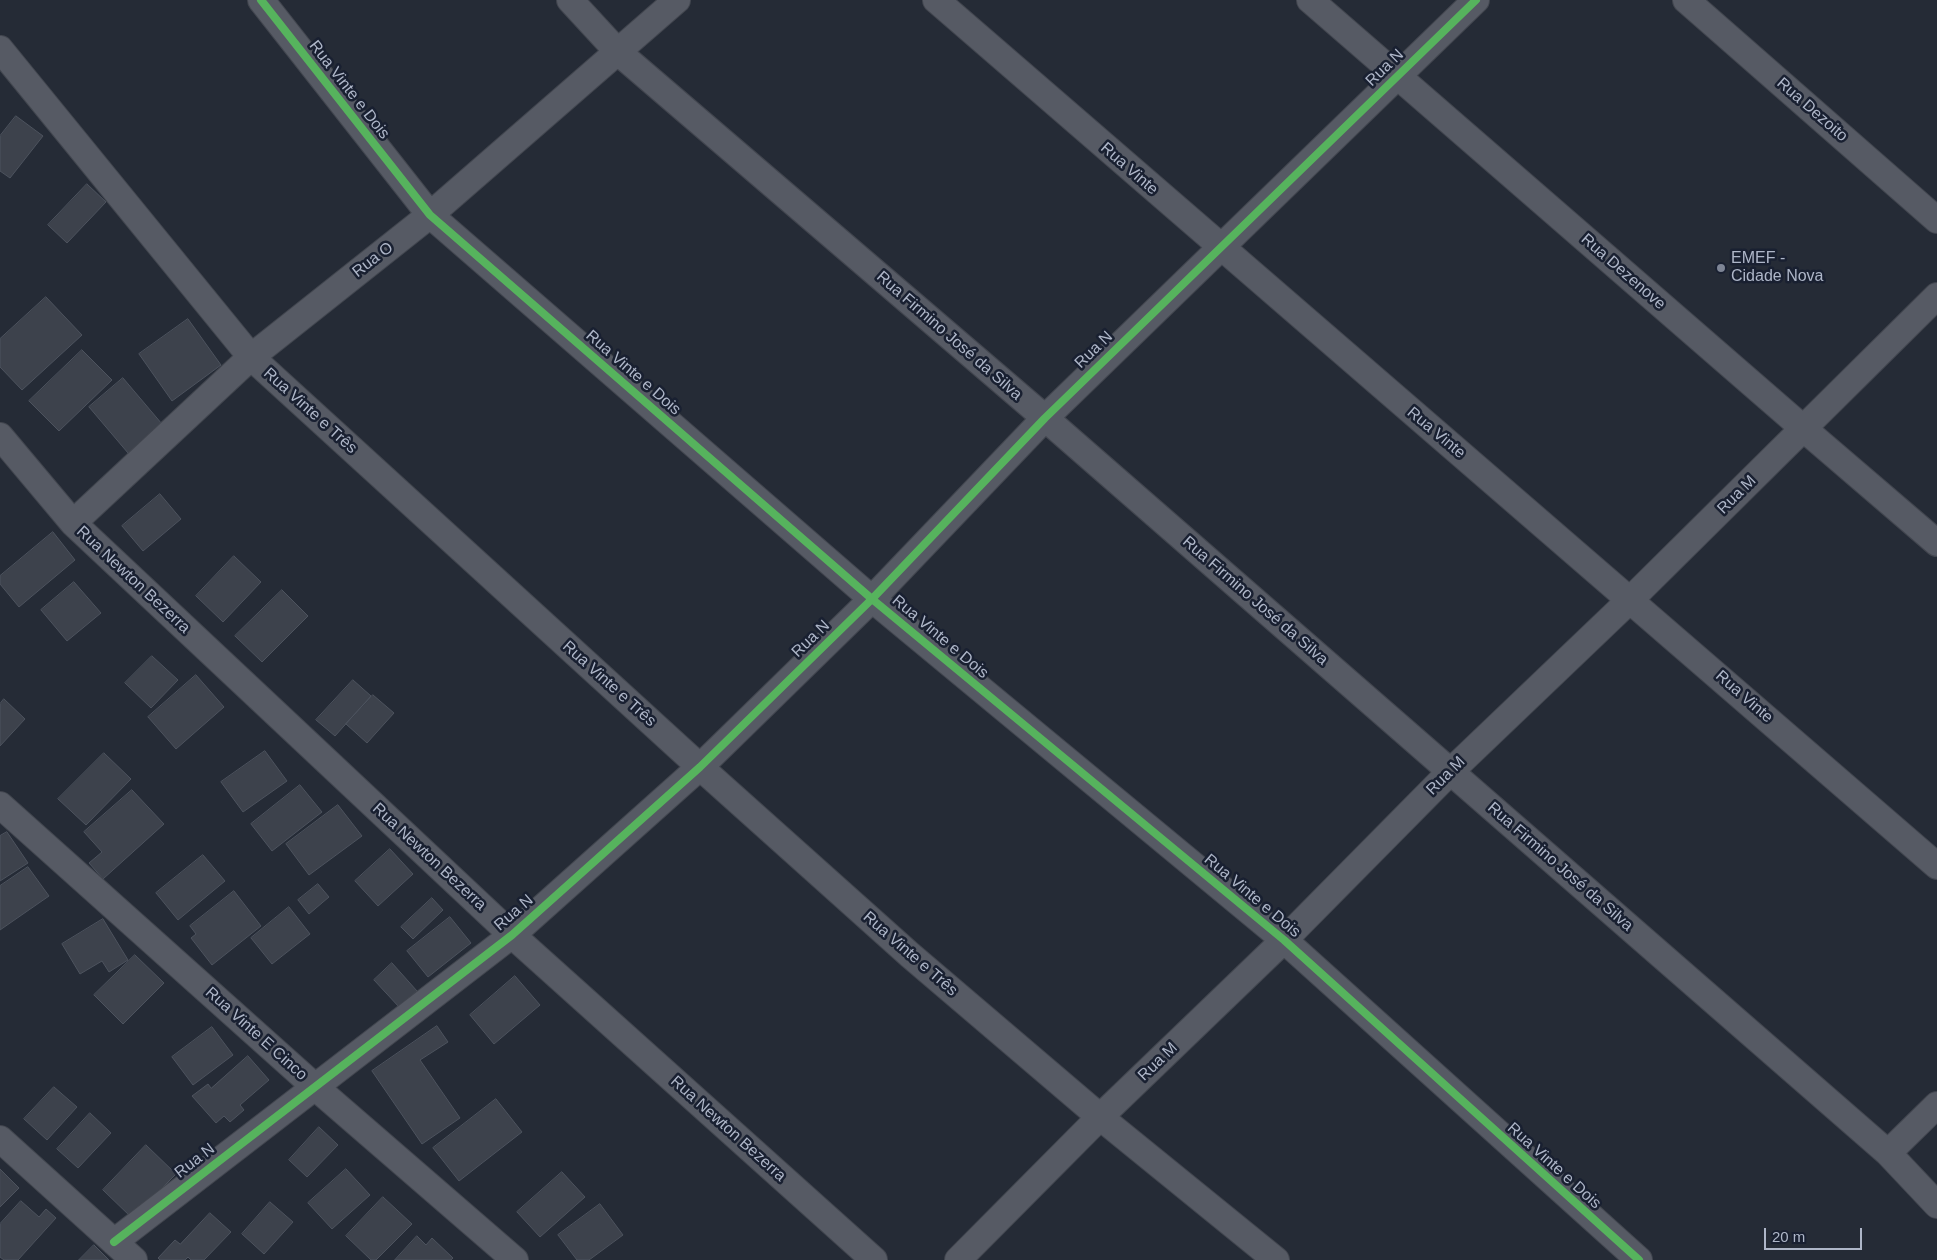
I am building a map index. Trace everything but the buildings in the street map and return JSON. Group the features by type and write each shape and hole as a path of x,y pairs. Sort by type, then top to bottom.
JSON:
{"street":[{"name":"Rua Vinte e Dois","path":"261,0 430,215 872,599 1284,940 1639,1260"},
{"name":"Rua Firmino José da Silva","path":"570,0 618,52 1045,418 1888,1153 1937,1205"},
{"name":"Rua O","path":"73,523 251,357 430,215 676,0"},
{"name":"Rua Vinte","path":"936,0 1219,247 1631,599 1937,866"},
{"name":"Rua Dezenove","path":"1310,0 1937,543"},
{"name":"Rua N","path":"114,1242 512,935 700,767 872,599 1045,418 1219,247 1476,0"},
{"name":"Rua Dezoito","path":"1686,0 1937,220"},
{"name":"Rua Vinte e Três","path":"0,49 251,357 700,767 910,955 1100,1117 1276,1260"},
{"name":"Rua M","path":"958,1260 1100,1117 1284,940 1450,772 1631,599 1937,296"},
{"name":"Rua Newton Bezerra","path":"0,437 73,523 512,935 874,1260"},
{"name":"Rua Vinte E Cinco","path":"0,805 314,1086 515,1260"},
{"path":"1888,1153 1937,1106"},
{"path":"0,1140 134,1260"}],"cycle path":[{"path":"261,0 430,215 872,599 1284,940 1639,1260"},
{"path":"114,1242 512,935 700,767 872,599 1045,418 1476,0"}],"place":[{"name":"EMEF - Cidade Nova","path":"1721,268"}]}
